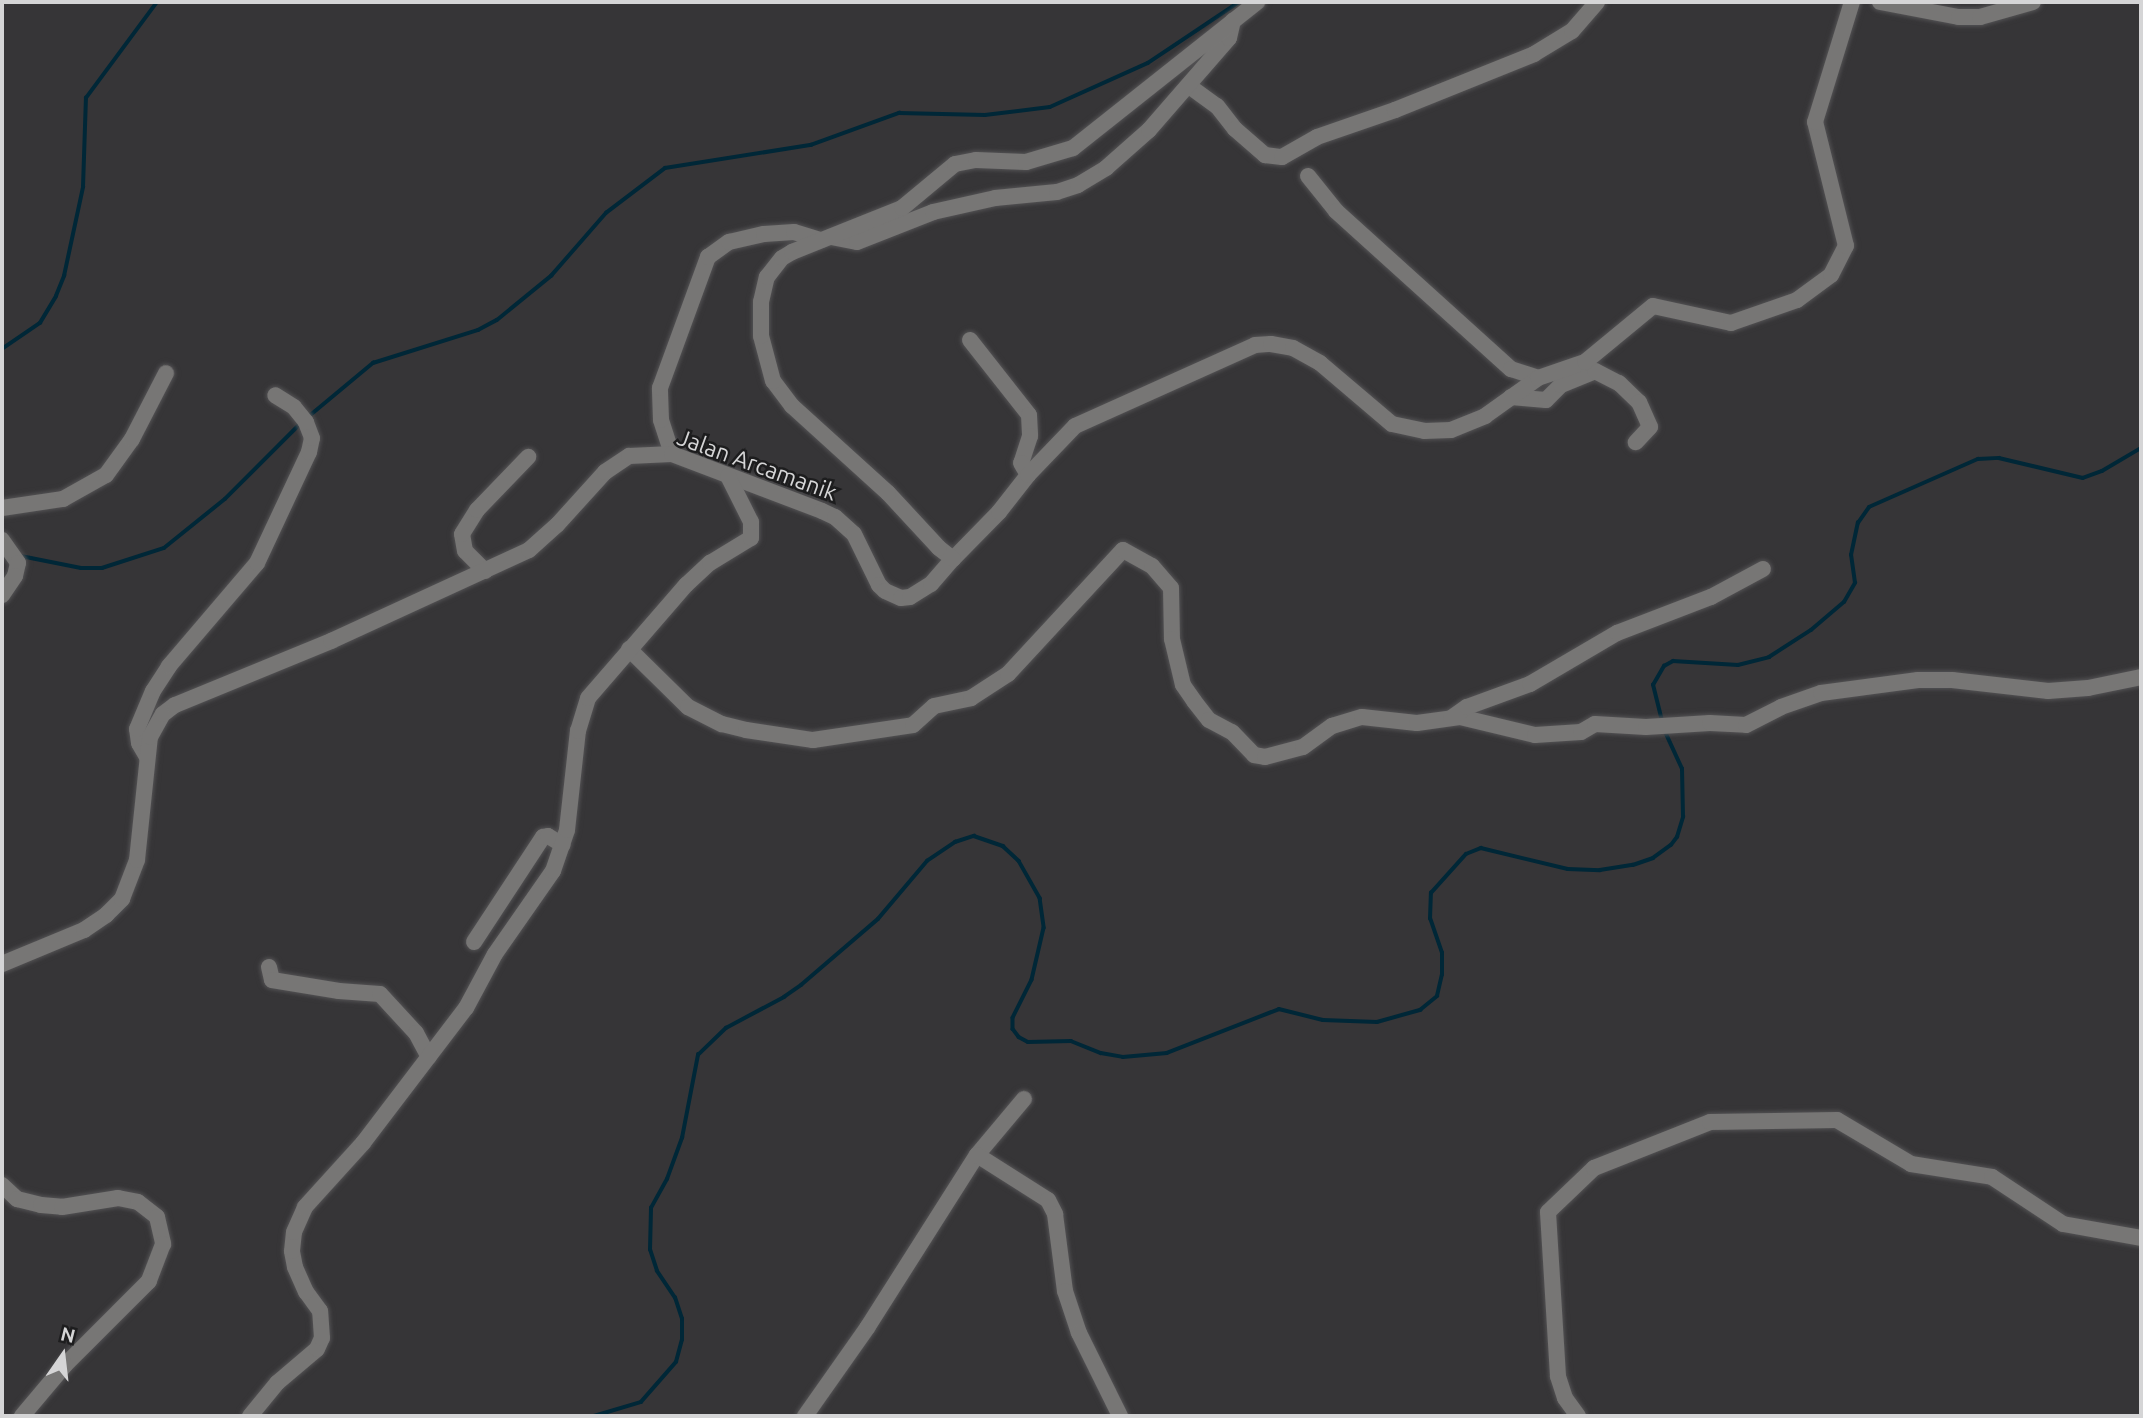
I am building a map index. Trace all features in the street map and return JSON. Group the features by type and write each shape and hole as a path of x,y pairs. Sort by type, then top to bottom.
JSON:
{"street":[{"name":"Jalan Arcamanik","path":"2,964 84,930 106,915 122,899 137,860 152,729 163,714 175,705 513,558 543,539 617,462 642,453 672,454 835,517 854,534 878,585 901,598 917,594 953,559 939,548 887,492 792,406 773,381 761,336 761,302 767,277 782,258 902,208 956,164 976,160 1026,162 1073,148 1257,2"},
{"path":"1189,86 1217,106 1235,129 1259,151 1272,158 1282,157 1317,137 1395,110 1534,54 1572,31 1597,2"},
{"path":"953,559 999,512 1028,475 1075,426 1255,345 1271,344 1293,348 1320,363 1392,424 1424,431 1451,430 1485,416 1538,378 1585,362 1653,306 1731,323 1797,300 1832,275 1846,246 1815,122 1852,2"},
{"path":"1880,2 1959,17 1980,17 2033,2"},
{"path":"672,454 661,420 660,388 708,257 729,242 764,234 794,232 857,242 933,212 995,198 1069,189 1106,168 1135,144 1229,38 1233,20"},
{"path":"1308,176 1336,211 1511,369 1538,378"},
{"path":"970,341 1029,415 1030,436 1021,463 1028,475"},
{"path":"1511,397 1546,400 1561,385 1595,371 1619,383 1639,402 1650,427 1636,442"},
{"path":"2,508 63,499 106,475 132,439 166,373"},
{"path":"148,757 139,743 137,729 153,691 169,666 257,563 309,452 312,438 306,422 294,407 275,395"},
{"path":"485,571 465,551 462,534 477,510 528,457"},
{"path":"250,1416 277,1383 317,1349 322,1338 320,1311 306,1292 295,1268 292,1251 295,1231 305,1207 363,1143 466,1008 495,954 546,886 563,845 581,715 588,698 629,649 705,568 751,538 751,522 728,476"},
{"path":"2,540 18,563 15,576 2,595"},
{"path":"629,649 671,694 688,707 722,724 813,740 913,725 934,706 979,695 1008,674 1123,550 1152,566 1171,588 1172,639 1184,685 1194,701 1209,720 1232,732 1254,755 1279,756 1303,747 1332,726 1362,717 1418,723 1466,718 1535,735 1581,732 1595,724 1646,727 1710,723 1746,725 1781,707 1821,693 1918,680 1952,680 2048,691 2088,688 2141,677"},
{"path":"1446,721 1468,707 1530,684 1616,633 1711,597 1763,569"},
{"path":"474,942 541,839 548,836 563,845"},
{"path":"269,967 272,980 339,991 380,994 416,1033 429,1057"},
{"path":"804,1416 883,1305 977,1155 1024,1099"},
{"path":"1578,1416 1565,1398 1558,1376 1548,1212 1594,1168 1710,1122 1836,1120 1911,1164 1992,1177 2063,1224 2141,1238"},
{"path":"977,1155 1048,1200 1055,1214 1065,1291 1079,1333 1120,1416"},
{"path":"2,1185 17,1199 41,1205 62,1207 118,1198 138,1202 156,1217 163,1244 149,1281 65,1365 22,1416"}],"waterway":[{"path":"2,349 40,323 56,296 64,276 83,187 86,98 157,2"},
{"path":"308,417 373,363 478,330 497,320 551,276 606,213 665,168 811,145 899,113 985,115 1050,107 1148,63 1239,2"},
{"path":"21,556 81,568 102,568 164,548 225,499 302,422"},
{"path":"1662,721 1653,685 1664,666 1673,661 1738,665 1769,657 1811,630 1844,602 1855,583 1851,555 1858,523 1869,507 1978,459 1999,458 2083,478 2102,471 2141,448"},
{"path":"594,1416 641,1402 676,1362 682,1340 682,1319 675,1298 657,1271 650,1250 651,1208 667,1179 682,1138 698,1055 726,1028 801,985 878,919 927,861 955,842 974,836 1003,846 1019,861 1040,898 1044,928 1032,980 1013,1018 1013,1029 1019,1037 1028,1042 1071,1041 1101,1053 1123,1057 1167,1053 1279,1009 1323,1020 1377,1022 1420,1010 1437,996 1442,975 1442,953 1430,919 1431,893 1466,854 1481,848 1568,869 1600,870 1633,865 1653,858 1671,845 1677,837 1683,817 1682,769 1665,732"}]}
